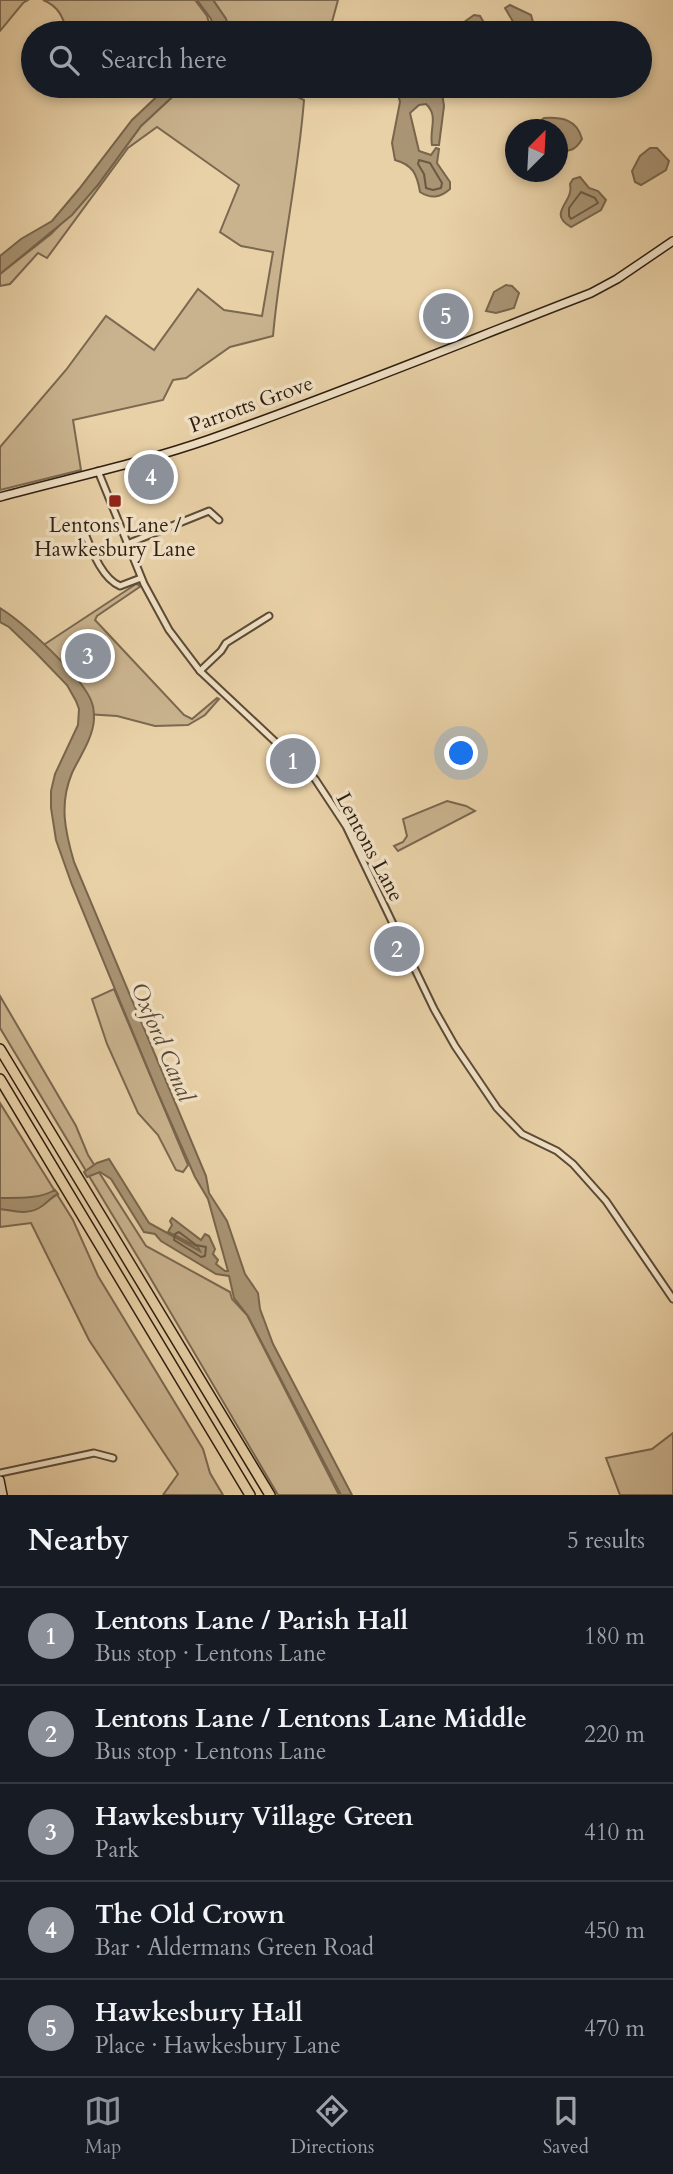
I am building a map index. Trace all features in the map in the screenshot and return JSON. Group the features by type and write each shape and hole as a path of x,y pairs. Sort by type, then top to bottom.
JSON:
{"highway":[{"path":"0,1049 270,1495"},
{"path":"0,1079 250,1495"}],"main road":[{"name":"Parrotts Grove","path":"0,496 149,458 209,439 363,382 591,293 617,279 673,241"},
{"path":"0,1480 3,1495"}],"street":[{"name":"Lentons Lane","path":"98,471 141,578 169,630 200,671 315,779 346,826 434,1009 497,1108 522,1134 557,1151 573,1164 606,1201 673,1299"},
{"path":"127,544 209,511 219,520"},
{"path":"83,529 95,558 114,583 120,586 141,578"},
{"path":"200,671 226,643 268,619"},
{"path":"0,1473 94,1453 113,1458"}],"shaded area":[{"path":"0,0 28,0 0,31"},
{"path":"43,0 195,0 208,21 63,21 57,9"},
{"path":"213,0 338,0 332,21 226,19"},
{"path":"171,98 304,100 273,336 230,347 186,378 173,380 163,400 73,420 81,470 0,490 0,447 66,370 106,316 154,350 198,289 224,310 262,316 273,252 241,246 220,232 239,185 157,127 128,148 47,258 38,253 10,284 0,286 0,274 51,234 97,186 141,126"},
{"path":"136,584 141,586 95,620 184,715 192,719 219,699 205,715 188,725 155,726 117,716 86,714 86,710 39,648"},
{"path":"447,801 475,811 398,851 394,846 403,842 407,836 403,819"},
{"path":"114,989 188,1165 183,1172 176,1170 158,1135 138,1113 107,1044 92,999"},
{"path":"0,996 76,1126 88,1155 146,1246 230,1292 232,1299 247,1315 339,1495 278,1495 0,1028"},
{"path":"0,1103 73,1220 98,1276 203,1449 210,1473 223,1495 163,1495 178,1474 89,1340 31,1223 0,1227"},
{"path":"673,1433 673,1495 620,1495 606,1458 652,1449"}],"water":[{"path":"197,0 213,0 226,21 211,19"},
{"path":"510,5 531,15 533,21 513,21 505,8"},
{"path":"474,15 480,16 483,21 466,21"},
{"path":"155,98 171,98 141,126 72,215 0,274 0,256 21,239 52,221 132,120"},
{"path":"399,98 443,98 439,145 432,145 433,118 426,104 419,105 410,113 419,151 431,155 436,148 439,149 437,163 450,182 450,189 439,196 428,196 420,192 413,171 395,160 392,143"},
{"path":"568,121 580,132 582,139 568,151"},
{"path":"650,148 657,148 669,161 666,170 641,185 635,182 632,171 640,156"},
{"path":"580,177 589,188 598,191 606,200 601,210 571,227 564,222 561,212 569,196 570,184 573,179"},
{"path":"506,285 512,286 519,293 514,308 496,313 486,311 494,292"},
{"path":"0,608 52,651 87,692 92,703 94,719 91,733 72,773 66,796 66,828 74,862 206,1176 209,1193 227,1221 245,1274 258,1293 260,1309 273,1344 352,1495 341,1495 248,1316 234,1298 229,1276 216,1274 161,1241 155,1234 144,1232 111,1179 100,1172 87,1177 84,1172 109,1159 149,1223 200,1251 198,1247 168,1232 172,1225 170,1221 172,1218 201,1240 205,1234 209,1236 215,1249 213,1254 218,1260 216,1264 228,1271 208,1199 195,1177 157,1091 56,840 51,791 55,774 78,725 79,709 67,685 9,627 0,622"},
{"path":"55,1190 58,1194 34,1210 20,1212 0,1209 0,1198 36,1196"}],"place":[{"name":"Hawkesbury Hall","path":"446,316"},
{"name":"The Old Crown","path":"151,477"},
{"name":"Lentons Lane / Hawkesbury Lane","path":"115,501"},
{"name":"Hawkesbury Village Green","path":"88,656"},
{"name":"Lentons Lane / Parish Hall","path":"293,761"},
{"name":"Lentons Lane / Lentons Lane Middle","path":"397,949"}],"water label":[{"name":"Oxford Canal","path":"163,1042"}]}
